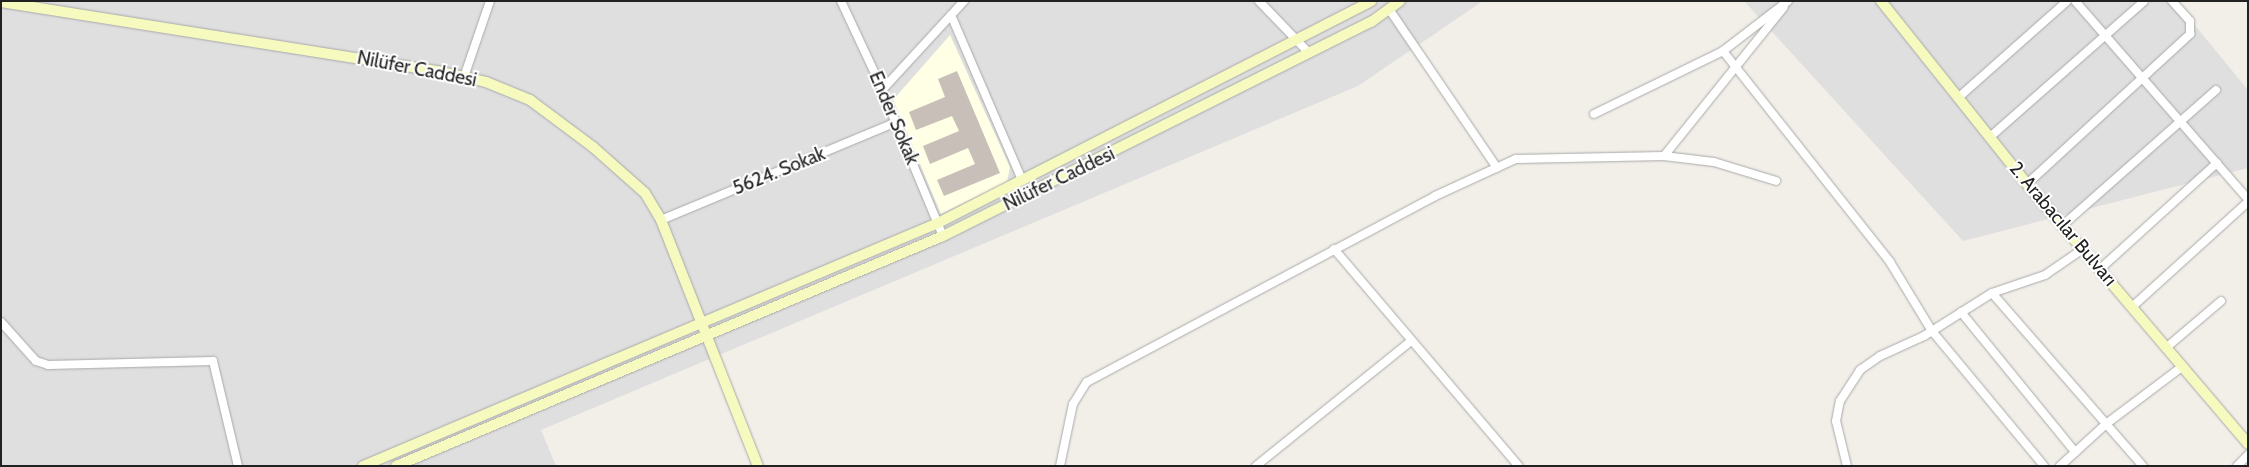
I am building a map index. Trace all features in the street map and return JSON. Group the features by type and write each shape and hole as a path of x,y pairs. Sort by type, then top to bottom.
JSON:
{"street":[{"path":"464,77 490,1"},
{"name":"Ender Sokak","path":"841,1 897,122 943,236"},
{"path":"883,90 964,1"},
{"path":"1259,1 1309,53"},
{"path":"363,466 938,223 1372,1"},
{"name":"Nilüfer Caddesi","path":"396,466 943,236 1309,53 1400,1"},
{"path":"1594,114 1723,51 1788,1"},
{"path":"1664,156 1736,71 1788,1"},
{"path":"1959,97 2067,1"},
{"path":"2075,1 2145,79 2248,200 2132,307"},
{"path":"1990,137 2144,1"},
{"path":"2028,184 2145,79 2190,34 2190,21 2172,1"},
{"name":"Nilüfer Caddesi","path":"1,2 27,4 464,77 530,100 593,147 645,193 661,220 706,335"},
{"name":"2. Arabacılar Bulvarı","path":"1883,2 2028,184 2248,444"},
{"path":"1389,9 1497,168"},
{"path":"951,15 1022,180"},
{"path":"1723,51 1736,71 1890,262 1932,331 2044,466"},
{"path":"2063,225 2179,119 2216,90"},
{"name":"5624. Sokak","path":"661,220 897,122"},
{"path":"1060,466 1073,404 1087,382 1435,196 1516,159 1664,156 1714,162 1776,181"},
{"path":"2100,269 2217,163"},
{"path":"1334,249 1519,466"},
{"path":"1847,466 1836,421 1840,401 1860,370 1880,356 1932,331 1992,293 2046,276 2083,249"},
{"path":"1992,293 2143,466"},
{"path":"2167,347 2221,302"},
{"path":"1961,312 2076,452"},
{"path":"1,322 36,361 48,365 213,361 238,466"},
{"path":"706,335 758,466"},
{"path":"1256,466 1411,341"},
{"path":"2060,466 2106,424 2183,366"},
{"path":"2237,466 2248,455"}],"shaded area":[{"path":"1,1 1483,1 1358,86 541,430 556,466 1,466"},
{"path":"1744,1 2175,1 2248,90 2248,168 1963,241"},
{"path":"950,35 1010,167 1007,182 941,214 893,100"}],"building":[{"path":"957,71 1000,173 944,196 937,180 975,164 968,148 930,164 923,146 959,131 952,116 916,130 909,112 945,97 938,79"}]}
